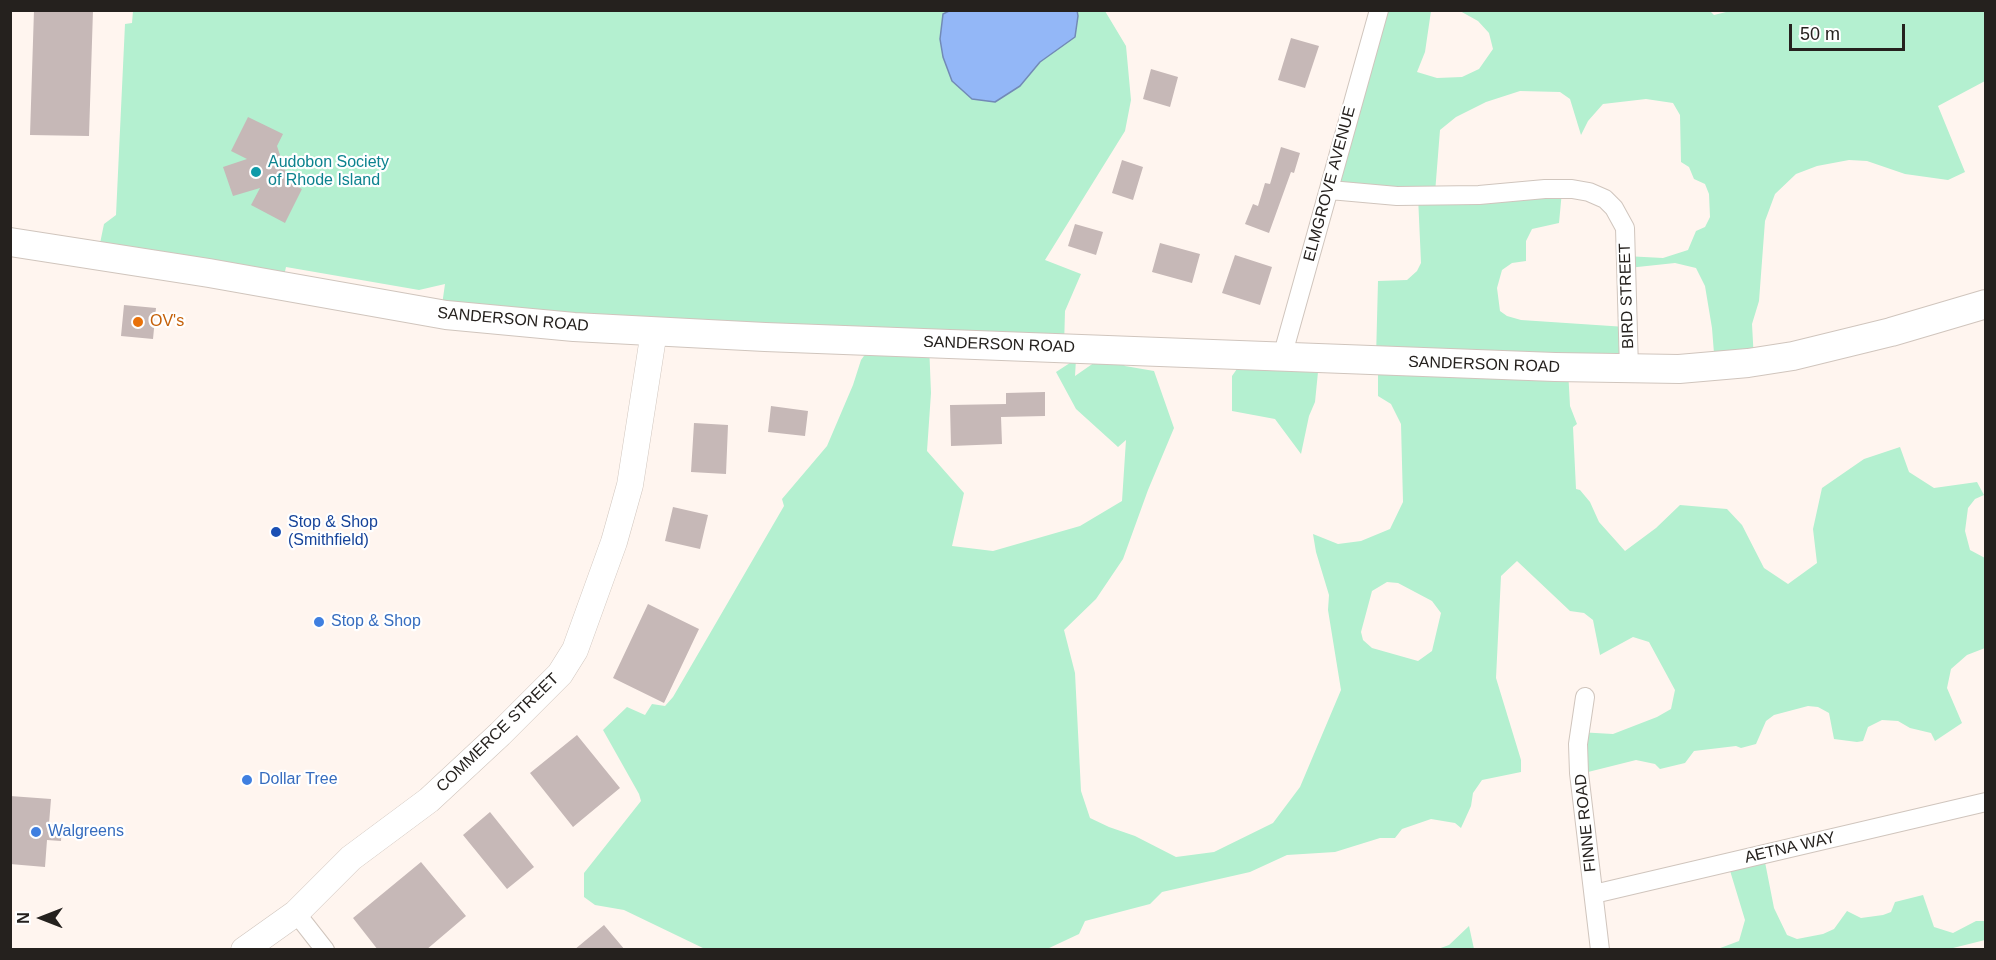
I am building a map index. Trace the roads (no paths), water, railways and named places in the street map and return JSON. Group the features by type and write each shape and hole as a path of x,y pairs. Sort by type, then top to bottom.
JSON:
{"main road":[{"name":"SANDERSON ROAD","path":"10,242 209,273 446,315 574,327 1282,357 1629,369 1691,368 1793,356 1891,332 1986,304"}],"street":[{"name":"ELMGROVE AVENUE","path":"1282,357 1379,10"},
{"name":"BIRD STREET","path":"1330,190 1397,196 1572,189 1600,196 1614,208 1625,228 1629,369"},
{"name":"COMMERCE STREET","path":"244,950 296,913 351,858 429,800 560,674 575,650 614,542 630,485 654,331"},
{"name":"FINNE ROAD","path":"1585,697 1578,744 1579,773 1600,950"},
{"name":"AETNA WAY","path":"1594,894 1986,802"},
{"path":"296,913 325,950"}],"water":[{"path":"951,10 1077,10 1078,16 1075,37 1040,62 1020,86 995,102 972,99 952,81 943,57 940,39 943,14"}],"place":[{"name":"Audobon Society of Rhode Island","path":"256,172"},
{"name":"OV's","path":"138,322"},
{"name":"Stop & Shop (Smithfield)","path":"276,532"},
{"name":"Stop & Shop","path":"319,622"},
{"name":"Dollar Tree","path":"247,780"},
{"name":"Walgreens","path":"36,832"}]}
